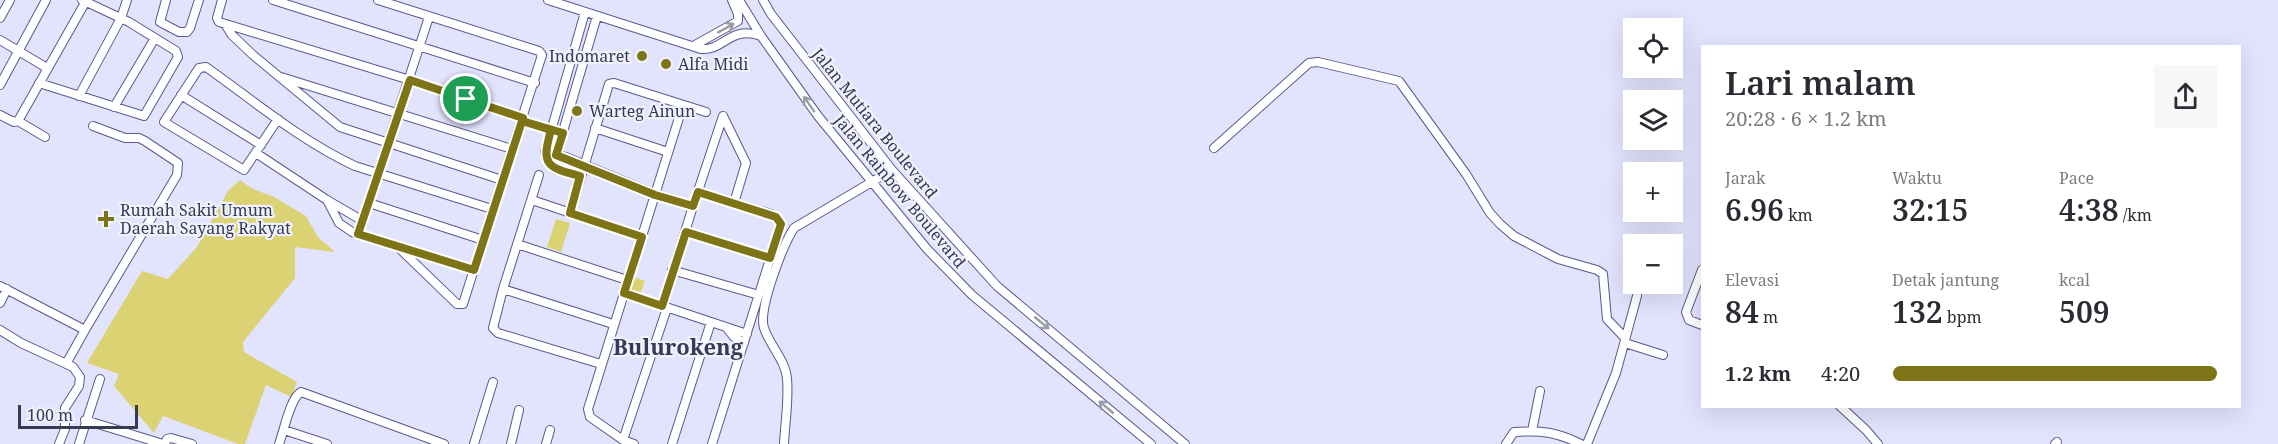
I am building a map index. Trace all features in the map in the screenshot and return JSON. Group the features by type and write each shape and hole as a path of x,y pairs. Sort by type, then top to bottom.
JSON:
{"street":[{"path":"0,18 10,0"},
{"path":"0,85 46,0"},
{"path":"79,96 121,18 127,0"},
{"path":"166,0 161,23 184,33 190,28 199,0"},
{"path":"222,0 217,18 219,22 410,80 563,133"},
{"path":"273,0 534,82"},
{"path":"378,0 541,52 542,60 492,209 464,303 459,305 399,248"},
{"path":"548,0 695,45 701,49 710,48 742,33 761,36"},
{"path":"695,45 738,21 738,14 732,0"},
{"name":"Jalan Rainbow Boulevard","path":"739,0 761,36 818,116 927,249 972,295 1151,444"},
{"name":"Jalan Mutiara Boulevard","path":"763,0 771,14 892,170 997,286 1185,444"},
{"path":"18,121 84,1 121,18 155,38 176,51 178,57 144,116 39,83"},
{"path":"580,176 555,169 550,165 545,152 585,12"},
{"path":"556,155 597,16"},
{"path":"358,234 429,17"},
{"path":"225,24 232,35 340,127 502,180"},
{"path":"114,107 155,38"},
{"path":"0,40 47,68"},
{"path":"572,57 584,60"},
{"path":"1214,148 1310,63 1318,62 1399,81 1466,174 1490,213 1500,224 1514,236 1550,255 1603,274 1607,319 1625,340 1663,355"},
{"path":"278,119 246,168 241,169 165,124 164,121 199,68 206,67 278,119 342,160 492,209"},
{"path":"278,76 512,149"},
{"path":"570,213 607,88 611,83 706,112"},
{"path":"563,88 575,91"},
{"path":"181,95 261,145"},
{"path":"634,444 623,440 589,415 588,409 683,105"},
{"path":"0,115 14,122 18,121 45,137"},
{"path":"623,440 664,307 672,270 723,116 746,163 734,203"},
{"path":"66,364 179,168 178,164 168,156 139,138 124,138 93,126"},
{"path":"595,128 668,152"},
{"path":"545,152 584,165 655,195 693,206"},
{"path":"256,153 363,221"},
{"path":"784,444 787,380 782,362 764,328 763,320 764,309 785,241 794,228 892,170"},
{"path":"539,175 493,328 498,333 601,364"},
{"path":"698,192 771,214 781,224 712,444"},
{"path":"327,200 339,223 358,234 474,270"},
{"path":"532,200 642,237"},
{"path":"369,203 483,240"},
{"path":"686,232 770,258"},
{"path":"518,244 627,280"},
{"path":"672,270 759,295"},
{"path":"1701,273 1686,312 1689,320 1701,325"},
{"path":"0,303 4,287 85,330"},
{"path":"503,289 613,324"},
{"path":"624,293 747,334"},
{"path":"1587,444 1616,373 1638,296"},
{"path":"672,444 711,322"},
{"path":"726,327 734,337 744,343"},
{"path":"0,330 78,372 80,382 65,408 65,429 59,444"},
{"path":"78,444 100,379"},
{"path":"474,444 493,382"},
{"path":"1532,431 1540,391"},
{"path":"279,444 293,402 297,394 301,392 444,444"},
{"path":"1842,408 1878,444"},
{"path":"511,444 519,410"},
{"path":"85,420 164,444 167,439 172,438 192,444"},
{"path":"284,430 327,444"},
{"path":"546,444 550,430"},
{"path":"1506,444 1514,432 1532,431 1556,433 1581,444"}],"shaded area":[{"path":"240,180 306,216 318,237 335,252 295,247 295,278 243,342 244,352 297,382 291,397 266,385 245,444 238,444 163,416 154,433 114,386 119,374 87,363 142,271 168,279 197,247 228,191"},
{"path":"556,219 570,223 561,252 547,247"},
{"path":"633,277 645,281 640,295 629,292"}],"place":[{"name":"Indomaret","path":"642,56"},
{"name":"Alfa Midi","path":"666,64"},
{"name":"Warteg Ainun","path":"577,111"},
{"name":"Rumah Sakit Umum Daerah Sayang Rakyat","path":"106,219"}],"district":[{"name":"Bulurokeng","path":"678,346"}],"route":[{"path":"466,99 410,80 358,234 474,270 522,121 563,133 556,155 655,195 693,206 698,192 771,214 781,224 770,258 686,232 662,306 624,293 642,237 570,213 580,176 556,170 550,165 545,152 551,130 522,121 523,118 466,99"}]}
